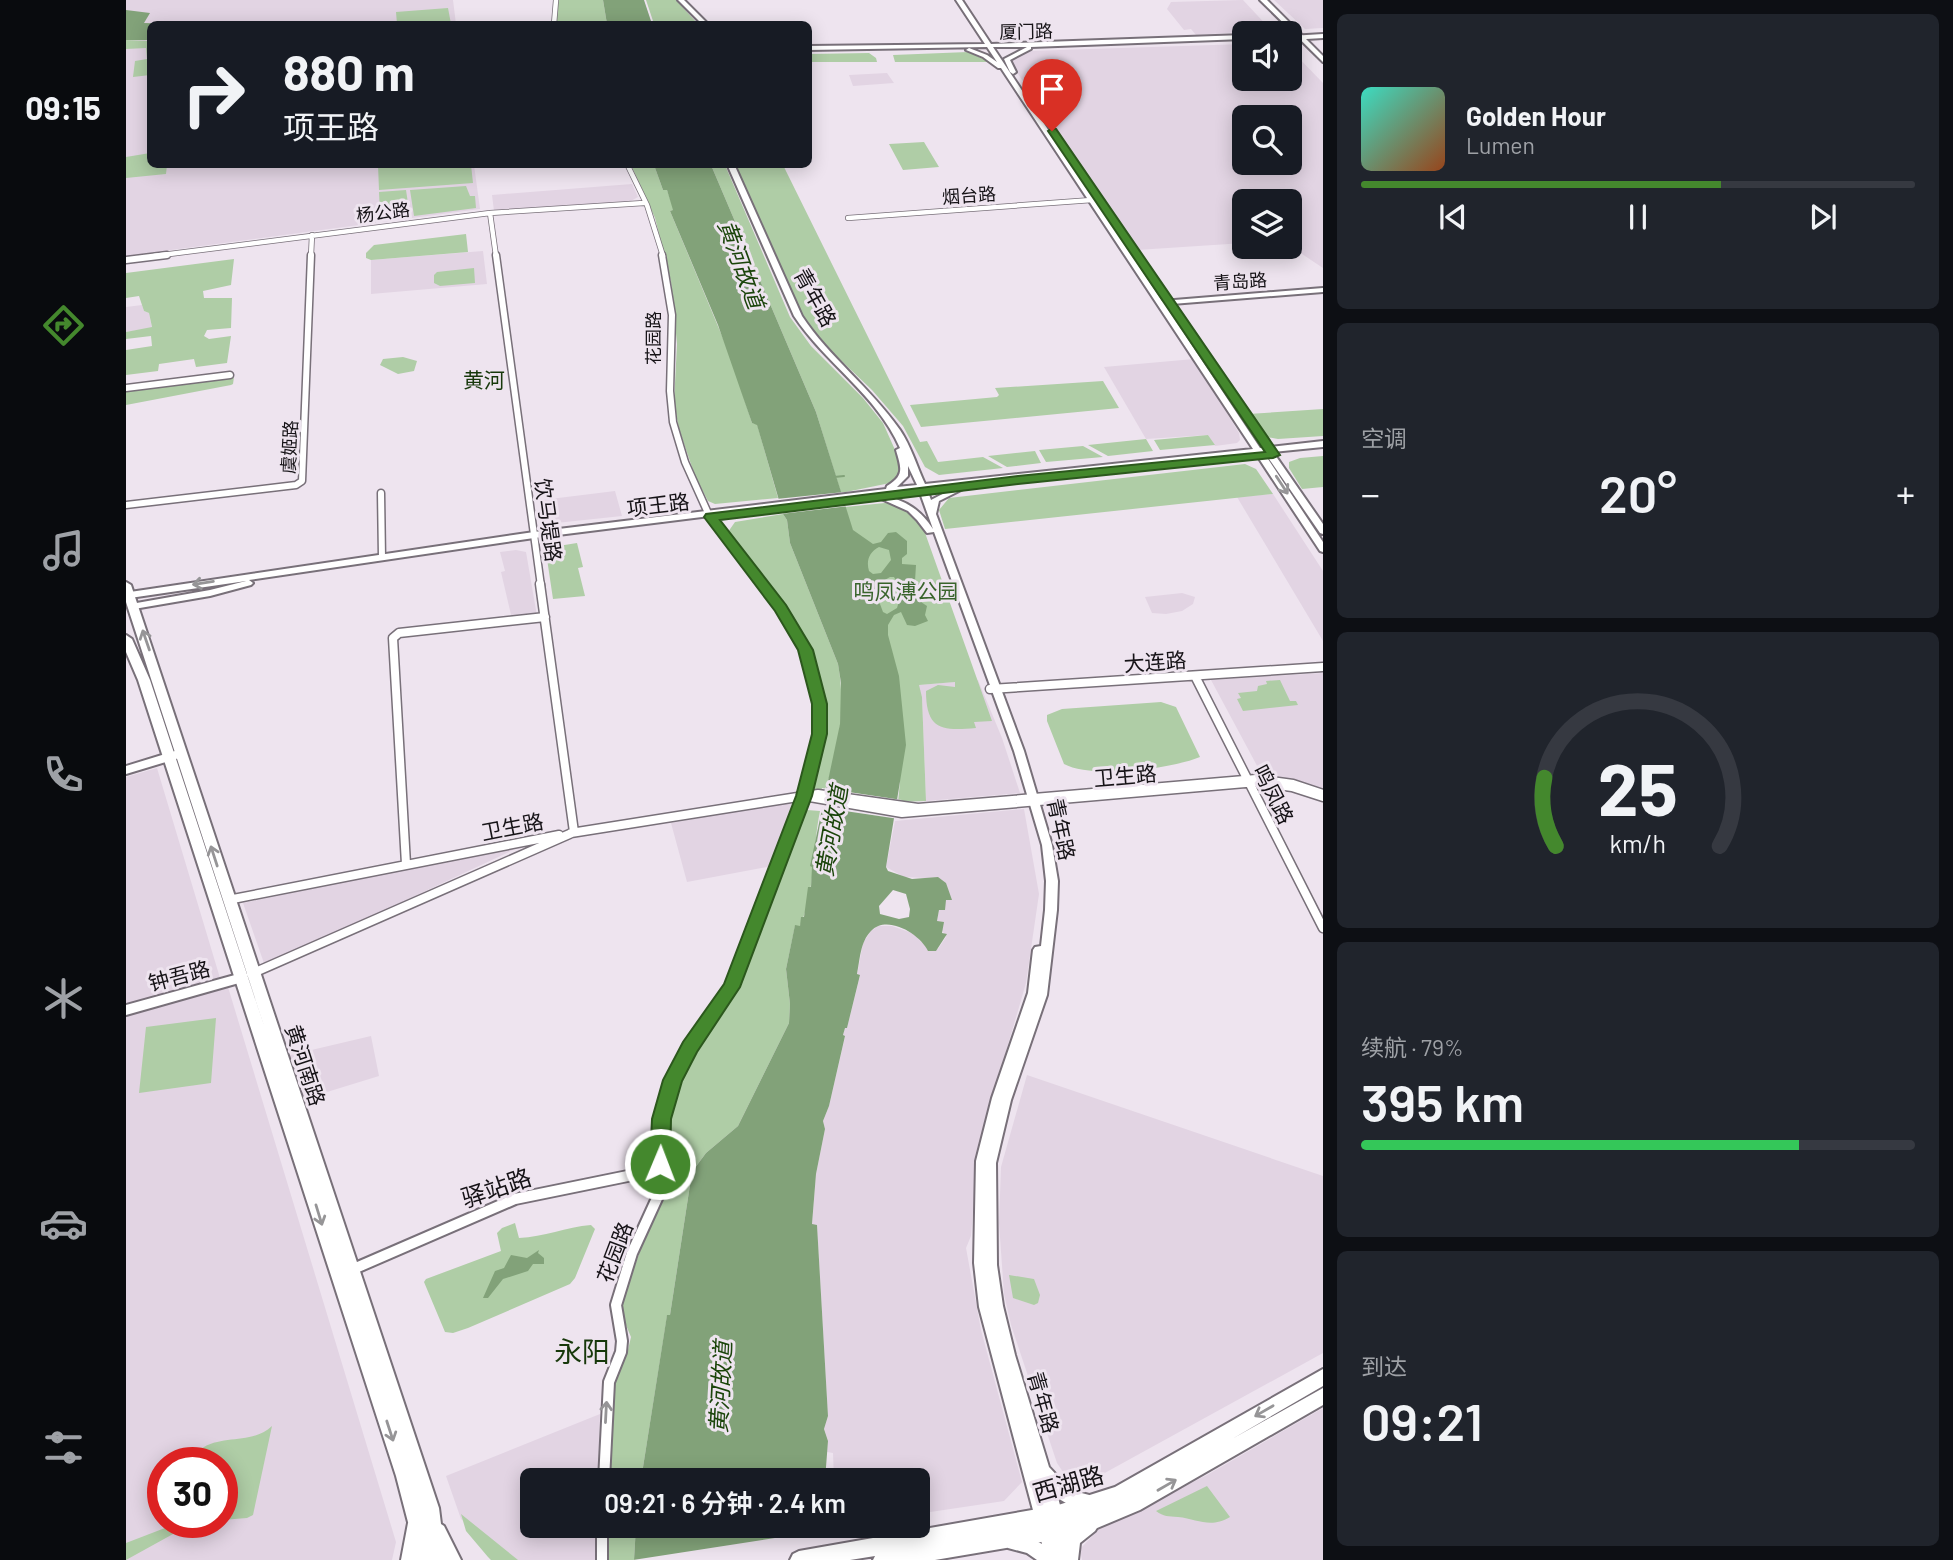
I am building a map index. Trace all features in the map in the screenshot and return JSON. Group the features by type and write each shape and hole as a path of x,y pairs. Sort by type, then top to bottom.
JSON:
{"main road":[{"path":"1255,0 1277,21"},
{"path":"1263,0 1280,21"},
{"path":"1302,43 1323,60"},
{"path":"1302,46 1323,68"},
{"name":"黄河南路","path":"128,598 151,654 152,670 175,755 422,1510 423,1560"},
{"name":"黄河南路","path":"126,639 175,755 229,900 247,976 351,1270 437,1560"},
{"name":"西湖路","path":"1119,1502 1323,1377"},
{"name":"西湖路","path":"799,1560 969,1538 1052,1524 1119,1502 1323,1396"},
{"path":"422,1510 452,1560"},
{"name":"西湖路","path":"882,1560 969,1538"}],"street":[{"path":"554,21 556,0"},
{"path":"683,0 703,21"},
{"path":"962,0 1092,200 1323,531"},
{"path":"983,33 1002,42 1035,46"},
{"path":"963,47 980,42 983,33"},
{"path":"1302,36 1323,35"},
{"name":"厦门路","path":"812,50 1232,39"},
{"path":"1035,46 1007,59 1010,73 1163,302"},
{"path":"963,47 985,56 1010,73"},
{"name":"花园路","path":"604,1468 608,1382 621,1352 622,1341 616,1304 632,1253 664,1185 659,1157 662,1119 673,1080 690,1047 732,987 804,796 817,751 821,718 811,665 788,618 710,515 693,483 673,423 670,396 673,338 669,288 656,230 629,168"},
{"name":"青年路","path":"730,168 793,316 819,350 886,422 902,448 1047,845 1052,881 1051,910 1041,995 1006,1100 990,1163 990,1265 1005,1343 1035,1466 1052,1524 1068,1560"},
{"name":"烟台路","path":"848,218 1092,200"},
{"name":"杨公路","path":"126,260 489,213 645,203"},
{"name":"饮马堤路","path":"489,213 574,832"},
{"name":"虞姬路","path":"126,505 296,485 302,481 312,236"},
{"name":"青岛路","path":"1163,302 1323,290"},
{"path":"126,388 230,375"},
{"name":"项王路","path":"128,598 382,557 534,537 1323,444"},
{"path":"902,448 919,475 957,486"},
{"path":"902,448 905,478 883,495 914,509 934,530"},
{"name":"项王路","path":"1266,452 1323,451"},
{"path":"1266,452 1323,549"},
{"path":"934,530 932,509 935,500 957,486"},
{"path":"381,493 382,557"},
{"name":"项王路","path":"128,598 210,593 246,583 534,537"},
{"path":"406,864 393,638 399,633 545,617"},
{"name":"大连路","path":"992,689 1323,667"},
{"name":"鸣凤路","path":"1195,676 1323,928"},
{"path":"126,770 175,755"},
{"name":"卫生路","path":"229,900 574,832 804,796 902,810 1247,781 1286,783 1323,796"},
{"path":"247,976 574,832"},
{"name":"钟吾路","path":"126,1010 247,976"},
{"name":"驿站路","path":"351,1270 509,1200 662,1169"},
{"path":"1035,1466 1072,1499 1119,1502"},
{"path":"969,1538 1031,1511 1035,1506 1035,1466"},
{"path":"1068,1560 1073,1539 1079,1532 1119,1502"},
{"path":"409,1560 422,1510"},
{"name":"青年路","path":"1052,1524 1054,1560"},
{"path":"601,1560 602,1538"},
{"path":"969,1538 1026,1544 1041,1552 1048,1560"}],"shaded area":[{"path":"126,0 453,0 456,21 147,21 147,168 474,168 480,209 126,256"},
{"path":"1243,0 1263,21 1232,21 1232,33 1196,35 1191,29 1184,30 1167,9 1171,2"},
{"path":"1274,0 1323,0 1323,28 1305,29 1302,21 1296,21"},
{"path":"1232,44 1232,91 1302,91 1302,61 1323,83 1323,268 1302,254 1302,189 1232,189 1232,244 1137,250 1010,62 1021,52"},
{"path":"887,73 894,83 853,86 849,75"},
{"path":"632,184 638,197 629,202 494,211 492,195"},
{"path":"483,251 487,284 371,294 371,260"},
{"path":"142,305 144,311 149,313 152,328 126,332 126,307"},
{"path":"1194,359 1239,433 1240,440 1237,443 1215,446 1208,435 1146,439 1104,367"},
{"path":"615,491 622,516 556,523 544,519 542,500"},
{"path":"1273,494 1323,571 1323,641 1237,497"},
{"path":"500,552 526,552 537,616 512,619 501,572 505,571"},
{"path":"1182,593 1195,597 1193,604 1182,611 1166,614 1152,613 1145,597"},
{"path":"1323,673 1323,790 1282,777 1262,775 1211,680"},
{"path":"978,680 1002,738 1020,793 926,801 922,697 918,685"},
{"path":"157,768 220,978 126,1004 126,777"},
{"path":"790,802 794,804 796,811 778,865 687,882 671,823"},
{"path":"1024,809 1039,894 1026,983 978,1148 971,1236 966,1248 981,1330 1022,1482 1004,1501 930,1512 930,1468 834,1468 833,1453 827,1452 828,1441 824,1429 828,1416 817,1225 812,1225 816,1174 825,1129 823,1121 829,1106 845,1027 847,1028 860,976 857,975 863,943 878,926 892,926 912,933 926,946 938,949 946,937 937,921 939,910 946,900 952,900 926,878 904,877 886,867 895,821"},
{"path":"513,847 513,850 265,966 243,903"},
{"path":"228,987 396,1542 392,1560 126,1560 126,1015"},
{"path":"371,1036 379,1076 301,1100 286,1056"},
{"path":"1027,1075 1323,1176 1323,1353 1081,1486 1071,1484 1057,1463 1011,1325 1004,1294 999,1223 1001,1167"},
{"path":"1323,1408 1323,1560 1082,1560 1080,1549 1100,1528 1207,1475"},
{"path":"600,1414 598,1468 520,1468 520,1538 597,1538 597,1560 509,1560 461,1519 446,1476"}],"green space":[{"path":"558,0 603,0 606,21 555,21"},
{"path":"646,0 676,0 695,21 653,21"},
{"path":"448,8 450,21 397,21 396,12"},
{"path":"126,40 147,41 147,59 146,48 126,49"},
{"path":"968,52 990,62 895,62 893,55"},
{"path":"869,53 877,62 812,62 812,54"},
{"path":"147,59 147,75 133,77 135,61"},
{"path":"924,142 939,167 903,170 889,144"},
{"path":"147,154 147,168 167,168 166,174 126,178 126,157"},
{"path":"378,168 471,168 473,183 379,190"},
{"path":"632,168 655,168 663,190 667,190 674,210 670,211 730,355 752,423 757,424 778,498 715,504 708,501 695,476 679,429 674,403 677,344 671,282 655,218"},
{"path":"712,168 726,168 790,317 811,346 863,398 883,423 904,470 895,482 841,493 816,412"},
{"path":"736,168 784,168 920,442 927,441 938,462 983,457 1003,468 939,475 925,467 903,426 803,319"},
{"path":"466,186 470,196 475,196 476,208 414,216 410,190"},
{"path":"406,190 409,210 380,213 379,192"},
{"path":"466,234 468,252 371,260 366,258 366,253 374,245"},
{"path":"234,259 231,285 203,291 204,298 232,298 231,328 207,330 204,336 209,339 231,336 227,363 196,367 194,359 159,364 158,371 126,375 126,350 152,346 151,336 126,339 126,332 152,327 149,313 144,311 139,296 126,298 126,273"},
{"path":"474,268 475,283 440,286 434,283 434,275 437,272"},
{"path":"403,357 417,361 414,371 398,374 380,365 383,359"},
{"path":"234,377 231,385 126,405 126,390"},
{"path":"1103,381 1119,408 921,427 910,405 997,397 999,395 995,388"},
{"path":"1323,409 1323,436 1278,439 1267,437 1248,414"},
{"path":"1208,435 1215,445 1160,450 1154,440"},
{"path":"1146,439 1153,451 1108,456 1088,445"},
{"path":"1083,446 1103,457 1046,462 1039,450"},
{"path":"1035,451 1041,463 1007,467 988,456"},
{"path":"1323,456 1323,487 1302,489 1289,468 1289,462"},
{"path":"1245,464 1256,469 1273,494 945,529 939,510 949,498"},
{"name":"鸣凤溥公园","path":"895,502 919,516 992,721 974,722 976,728 954,729 938,725 929,714 926,691 938,685 955,687 955,682 919,685 922,697 926,801 898,802 900,782 866,597 869,583 845,507"},
{"path":"783,514 787,520 790,543 838,664 840,729 824,792 817,792 813,787 825,727 822,691 815,665 805,641 778,596 728,532 735,522"},
{"path":"577,543 583,567 578,568 585,596 553,599 546,552 552,547"},
{"path":"1280,680 1290,701 1296,701 1298,705 1243,711 1237,699 1241,698 1238,693 1257,691 1258,686 1267,684 1266,681"},
{"path":"1161,702 1176,707 1200,757 1131,771 1076,768 1064,764 1047,721 1047,715 1062,709"},
{"path":"807,810 820,811 809,898 800,926 795,926 786,969 789,1023 738,1126 706,1153 692,1172 643,1468 608,1468 614,1373 627,1354 631,1337 620,1311 621,1302 648,1230 673,1179 665,1150 673,1095 693,1052 722,1013 744,976 802,816"},
{"path":"216,1018 211,1083 139,1093 146,1027"},
{"path":"515,1223 519,1238 582,1226 591,1225 595,1229 570,1284 468,1328 453,1333 445,1332 424,1282 501,1251 497,1233"},
{"path":"1009,1275 1034,1279 1040,1295 1038,1303 1034,1305 1013,1298"},
{"path":"272,1426 253,1515 238,1519 238,1447 204,1447 264,1432"},
{"path":"1207,1486 1230,1517 1210,1523 1166,1516 1156,1511"},
{"path":"461,1514 518,1560 491,1560 466,1531"},
{"path":"147,1535 147,1538 166,1538 126,1560 126,1543"},
{"path":"605,1538 635,1538 634,1560 604,1560"}],"water":[{"path":"603,0 644,0 651,21 606,21"},
{"path":"126,10 150,13 144,23 147,23 147,40 126,40"},
{"name":"黄河故道","path":"655,168 712,168 816,412 853,530 873,544 881,542 888,533 896,532 907,541 907,554 902,558 902,564 916,565 915,581 933,589 929,593 921,591 917,594 927,606 925,615 928,621 915,626 907,625 901,612 894,615 888,625 888,635 899,676 906,745 886,867 888,871 912,879 938,877 946,883 952,900 946,900 945,910 939,910 937,921 944,922 942,933 947,934 936,951 928,951 918,938 894,925 878,926 867,935 861,951 857,974 860,975 843,1035 845,1036 829,1106 823,1121 825,1129 816,1174 812,1224 817,1225 828,1416 824,1429 828,1441 826,1468 643,1468 692,1172 706,1153 738,1126 789,1023 786,969 795,925 800,926 801,917 804,917 808,887 811,887 810,866 840,724 841,683 838,664 790,543 787,520 757,425 752,423 718,325 670,211 673,210 667,190 663,190","holes":["879,547 889,550 891,560 881,573 873,574 869,571 868,560","894,577 902,591 897,608 887,614 883,612 880,604 869,596 878,587 876,585","893,890 906,894 909,917 899,919 880,914 879,906"]},
{"path":"539,1250 544,1264 533,1264 528,1271 503,1279 488,1298 483,1298 495,1271 504,1268 511,1255 527,1258"},
{"path":"635,1538 823,1538 825,1560 634,1560"}],"pier":[{"path":"844,492 849,506 781,514 776,499"},
{"path":"822,788 902,800 899,819 818,807"},
{"path":"775,1538 827,1538 829,1560 633,1560"}],"waterway":[{"path":"834,477 844,476"}],"district":[{"name":"黄河","path":"484,379"},
{"name":"永阳","path":"582,1351"}],"route":[{"path":"660,1164 662,1119 673,1080 690,1047 732,987 804,796 820,734 820,704 806,650 781,608 711,517 1018,480 1273,455 1052,131"}]}
